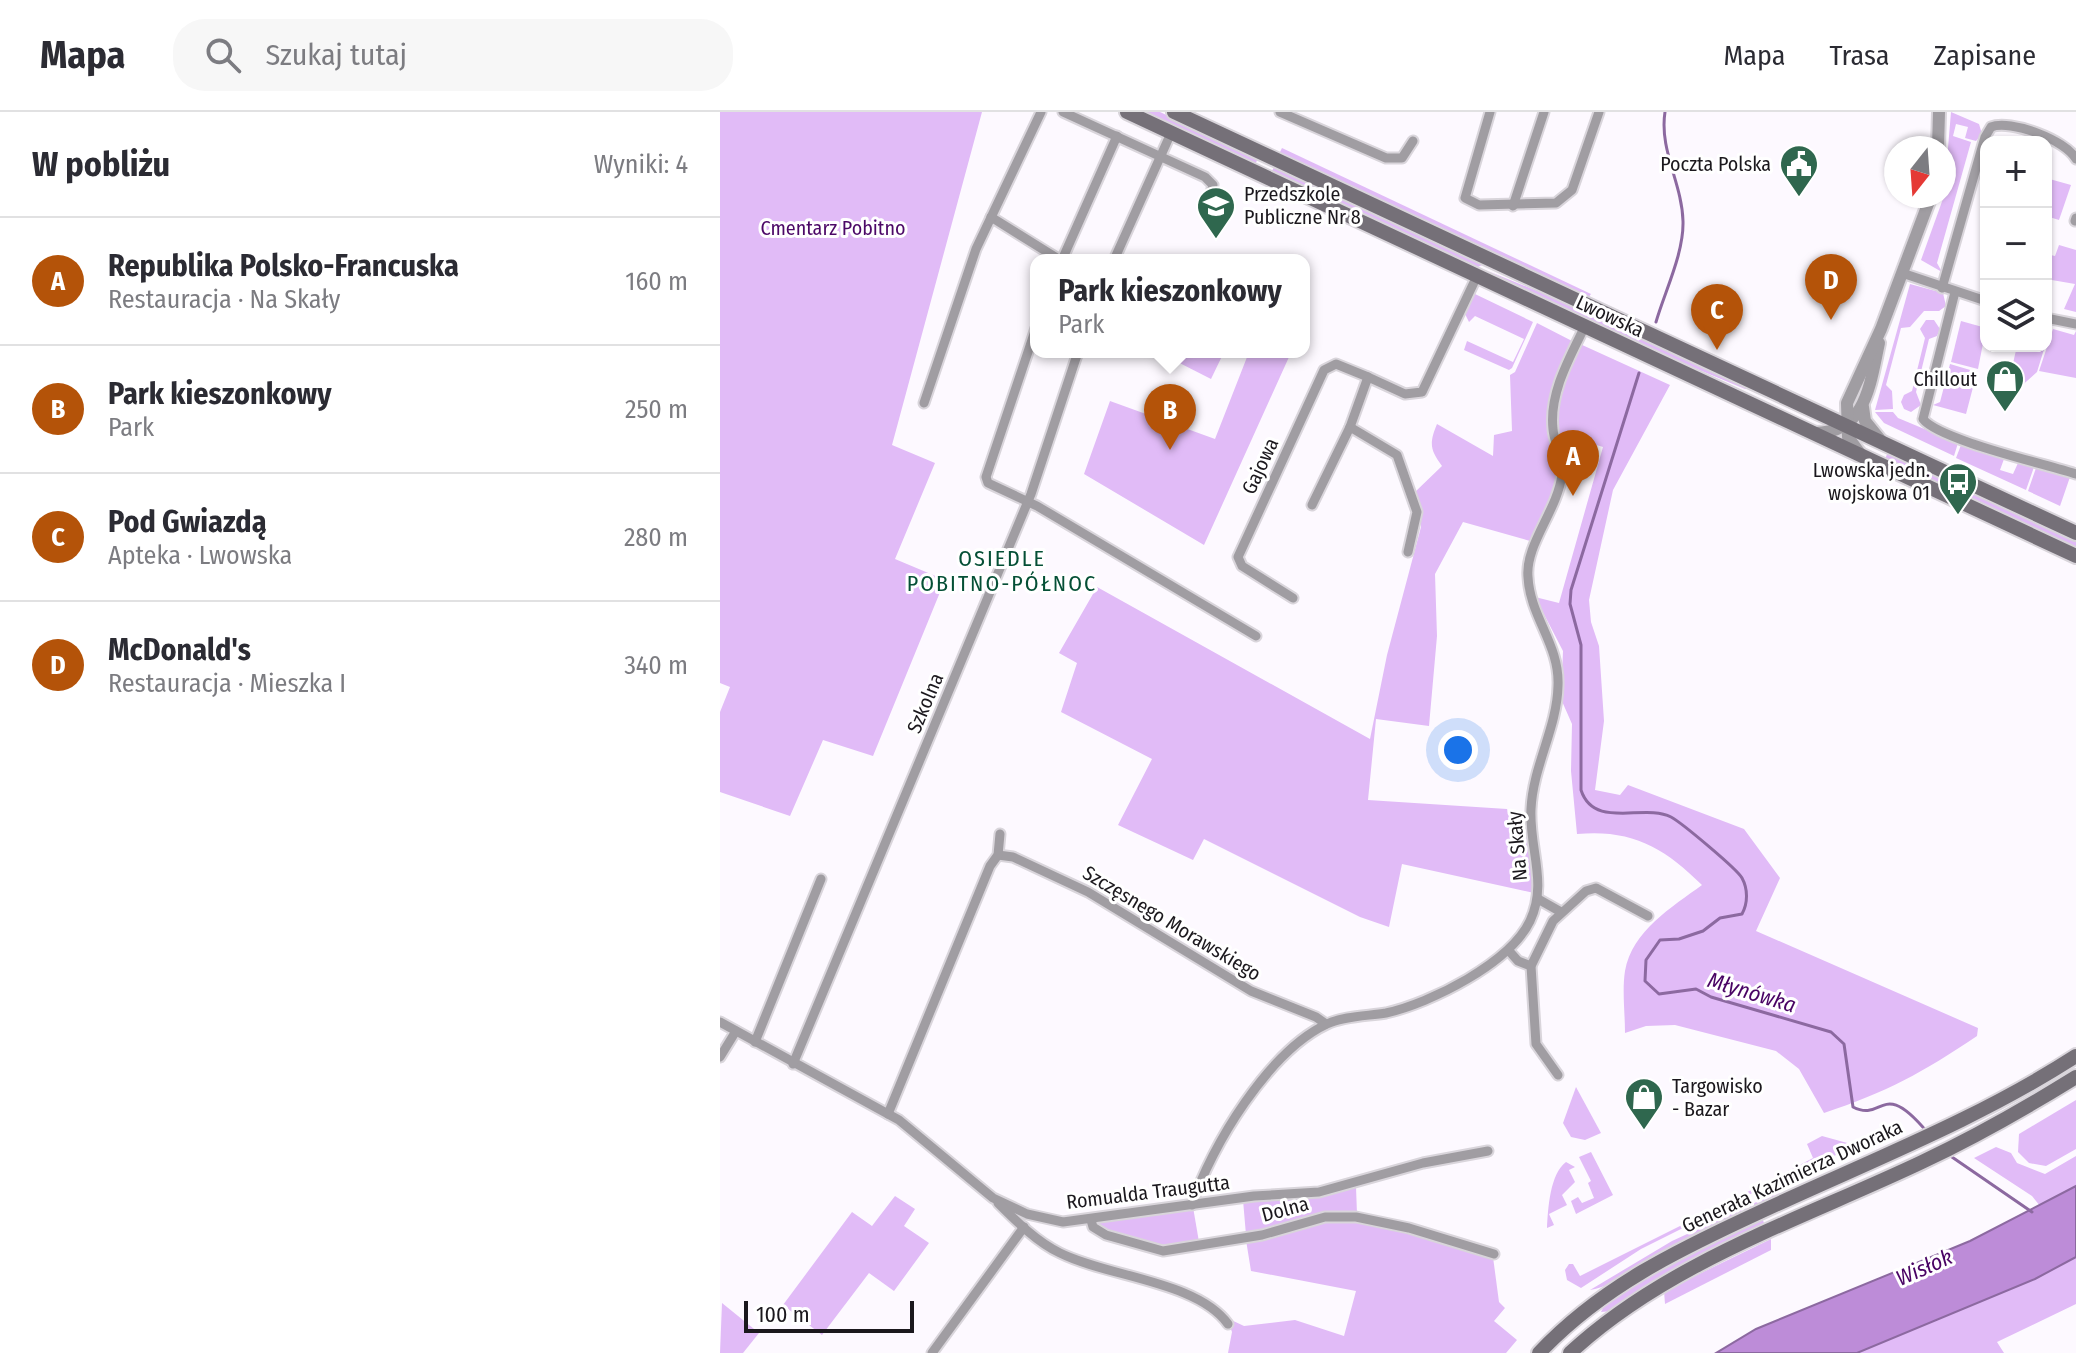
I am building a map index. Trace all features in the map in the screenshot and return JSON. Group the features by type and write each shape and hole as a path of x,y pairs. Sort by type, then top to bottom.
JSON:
{"main road":[{"name":"Lwowska","path":"1127,112 2076,556"},
{"name":"Lwowska","path":"1174,112 2076,533"},
{"path":"1477,276 1484,267 1511,269"},
{"name":"Generała Kazimierza Dworaka","path":"1539,1353 1584,1309 1643,1269 1953,1123 2024,1088 2076,1056"},
{"name":"Generała Kazimierza Dworaka","path":"1570,1353 1602,1324 1672,1279 1968,1140 2076,1077"}],"street":[{"path":"924,403 962,287 1041,112"},
{"path":"1063,112 1205,177 1213,185 1211,193"},
{"path":"1280,112 1293,115 1386,158 1402,158 1413,141"},
{"path":"1490,112 1465,198 1479,205 1513,206 1556,203 1572,190 1599,112"},
{"path":"1513,206 1544,112"},
{"path":"1938,136 1939,112"},
{"path":"1942,288 1991,127 2005,124 2050,138 2063,144 2076,159"},
{"path":"1117,254 1171,133"},
{"path":"1064,254 1117,136"},
{"path":"1862,456 1850,441 1846,427 1847,403 1881,329 1926,208"},
{"path":"991,217 1051,254"},
{"path":"1902,273 1980,299"},
{"path":"1312,505 1350,427 1368,377 1405,394 1422,392 1477,276"},
{"path":"1955,292 1923,419 1961,439 2076,474"},
{"path":"2052,319 2076,324"},
{"name":"Na Skały","path":"1192,1205 1214,1151 1270,1070 1326,1024 1405,1007 1466,979 1510,952 1523,935 1538,899 1539,876 1530,830 1531,798 1537,766 1557,704 1558,672 1553,647 1532,601 1528,566 1533,546 1551,512 1562,475 1562,461 1553,428 1556,396 1585,326"},
{"path":"1881,329 1863,407 1867,426 1884,444"},
{"path":"1030,346 986,480 991,486 1027,501 1256,636"},
{"name":"Szkolna","path":"793,1064 1027,501 1076,358"},
{"name":"Gajowa","path":"1293,598 1239,563 1239,554 1324,370 1336,364 1368,377"},
{"path":"1817,413 1847,403"},
{"path":"1815,433 1846,427 1863,407"},
{"path":"1350,427 1397,455 1417,512 1408,552"},
{"path":"888,1114 990,866 998,855 1000,834"},
{"name":"Szczęsnego Morawskiego","path":"998,855 1030,864 1096,896 1251,991 1326,1024"},
{"path":"755,1042 821,879"},
{"path":"1558,1075 1536,1044 1531,966 1546,932 1561,912 1596,888 1648,916"},
{"path":"1538,899 1561,912"},
{"path":"1510,952 1518,961 1531,966"},
{"name":"Romualda Traugutta","path":"720,1022 888,1114 993,1198 1046,1219 1091,1220 1192,1205 1335,1190 1423,1163 1488,1151"},
{"path":"720,1057 736,1031"},
{"path":"993,1198 1024,1227 1072,1258 1200,1301 1228,1324"},
{"name":"Dolna","path":"1091,1220 1096,1230 1112,1238 1163,1251 1262,1235 1325,1217 1356,1217 1409,1228 1494,1254"},
{"path":"932,1353 1024,1227"}],"green space":[{"name":"Cmentarz Pobitno","path":"720,112 982,112 892,445 935,463 895,559 945,580 873,756 823,740 790,816 720,792 720,712 730,687 720,683"},
{"path":"1141,112 1160,112 1258,158 1255,165"},
{"path":"1951,112 1979,124 1982,134 1976,141 1965,138 1968,127 1956,124 1953,136 1949,136"},
{"path":"1956,137 1971,142 1956,195"},
{"path":"1282,148 1591,294 1588,298 1279,154"},
{"path":"1275,165 1484,264 1476,268 1271,173"},
{"path":"2052,180 2071,185 2059,220 2052,218"},
{"path":"1940,208 1952,208 1937,263 1942,272 1921,260"},
{"path":"2059,245 2076,250 2076,312 2064,309 2075,284 2052,280 2052,255 2055,256"},
{"path":"1488,271 1589,312 1754,389 1745,389 1644,347"},
{"path":"1910,284 1943,293 1946,306 1939,311 1924,311 1910,327 1901,328 1886,385 1892,391 1893,409 1875,410"},
{"path":"1475,294 1533,322 1512,368 1509,370 1464,350 1467,341 1513,362 1524,339 1475,316 1469,322 1465,314"},
{"path":"1926,320 1934,320 1940,329 1937,336 1929,339 1916,392 1921,405 1911,412 1904,409 1901,402 1904,395 1912,391 1925,338 1920,329"},
{"path":"1961,321 1980,326 1981,352 1978,369 1951,362"},
{"path":"1537,323 1574,342 1549,434 1558,475 1544,519 1530,541 1463,522 1435,574 1437,636 1429,726 1376,719 1368,800 1507,809 1514,832 1526,832 1534,868 1534,893 1402,864 1389,927 1360,917 1204,839 1193,860 1118,825 1152,759 1061,712 1077,663 1059,653 1097,587 1370,739 1387,655 1421,527 1415,492 1442,466 1432,446 1437,424 1493,456 1494,435 1512,431 1510,375 1515,372"},
{"path":"2053,329 2074,335 2076,331 2076,378 2039,371 2045,352 2052,352"},
{"path":"1580,344 1670,385 1613,490 1589,600 1591,622 1599,646 1604,721 1595,790 1620,795 1628,785 1744,829 1780,878 1756,931 1978,1028 1977,1036 1921,1071 1886,1089 1824,1113 1799,1069 1776,1051 1675,1025 1646,1026 1625,1033 1625,971 1629,957 1655,921 1702,885 1674,860 1646,843 1614,835 1577,834 1571,771 1572,724 1561,699 1563,651 1535,597 1559,603 1603,447 1557,433 1555,428 1558,397"},
{"path":"2016,352 2043,352 2037,372 2018,389 2014,401 2005,398"},
{"path":"1170,358 1221,358 1211,379"},
{"path":"1247,358 1289,358 1204,545 1084,474 1110,401 1215,439"},
{"path":"1950,364 1977,372 1966,414 1933,405 1940,402"},
{"path":"1875,412 1893,412 1898,418 1958,443 1954,456 1884,423"},
{"path":"1961,445 2004,459 2000,470 2013,474 2018,463 2034,467 2026,490 1956,458"},
{"path":"1888,452 2076,541 2076,549 1885,459"},
{"path":"2036,468 2070,477 2060,506 2028,491"},
{"path":"1576,1087 1601,1133 1585,1140 1571,1137 1563,1123"},
{"path":"2076,1100 2076,1149 2046,1166 2029,1163 2018,1152 2019,1134"},
{"path":"1822,1136 1851,1144 1854,1148 1800,1169 1707,1216 1705,1214 1813,1158 1807,1144"},
{"path":"1996,1147 2011,1153 2017,1163 2045,1174 2076,1156 2076,1186 2040,1206 2032,1196 1974,1158"},
{"path":"1591,1152 1613,1195 1576,1214 1571,1201 1578,1197 1582,1203 1594,1198 1588,1183 1591,1181 1579,1157"},
{"path":"1566,1162 1575,1167 1569,1170 1575,1182 1562,1195 1567,1205 1549,1214 1554,1225 1547,1228 1553,1183"},
{"path":"1356,1187 1357,1214 1246,1235 1243,1200 1319,1195"},
{"path":"1785,1189 1745,1213 1674,1246 1621,1278 1590,1290 1672,1241"},
{"path":"895,1196 915,1209 904,1226 929,1243 894,1291 869,1273 822,1335 783,1305 852,1212 872,1226"},
{"path":"1193,1207 1199,1242 1168,1249 1097,1228 1095,1221"},
{"path":"1702,1215 1703,1218 1641,1249 1581,1288 1567,1280 1565,1270 1569,1264 1573,1264 1580,1276"},
{"path":"1340,1218 1384,1225 1493,1257 1499,1302 1505,1308 1494,1321 1517,1340 1506,1353 1228,1353 1232,1332 1227,1318 1244,1326 1295,1320 1344,1336 1356,1291 1251,1271 1246,1240"},
{"path":"1762,1218 1764,1223 1612,1311 1601,1312 1610,1300 1649,1273"},
{"path":"1771,1239 1771,1250 1665,1304 1664,1291"},
{"path":"2076,1257 2076,1304 1997,1342 2004,1353 1857,1353 2035,1279"},
{"path":"722,1303 759,1333 743,1353 720,1353"}],"water":[{"name":"Wisłok","path":"2076,1186 2076,1257 2035,1279 1857,1353 1716,1353 1756,1329 1970,1241"}],"waterway":[{"name":"Młynówka","path":"1656,322 1677,259 1683,221 1665,140 1665,112"},
{"name":"Młynówka","path":"1639,373 1571,590 1570,604 1581,645 1581,790 1587,802 1597,809 1621,813 1660,813 1671,817 1738,873 1744,882 1746,896 1742,914 1720,918 1703,931 1679,939 1660,940 1646,960 1645,981 1659,994 1696,989 1711,997 1831,1032 1844,1044 1853,1107 1871,1110 1892,1104 1912,1116 1927,1132"},
{"name":"Młynówka","path":"1949,1155 2032,1212"}],"place":[{"name":"Poczta Polska","path":"1799,198"},
{"name":"Przedszkole Publiczne Nr 8","path":"1216,240"},
{"name":"McDonald's","path":"1831,320"},
{"name":"Pod Gwiazdą","path":"1717,350"},
{"name":"Chillout","path":"2005,413"},
{"name":"Park kieszonkowy","path":"1170,450"},
{"name":"Republika Polsko-Francuska","path":"1573,496"},
{"name":"Lwowska jedn. wojskowa 01","path":"1958,516"},
{"name":"Targowisko - Bazar","path":"1644,1131"}],"district":[{"name":"OSIEDLE POBITNO-PÓŁNOC","path":"1002,570"}]}
